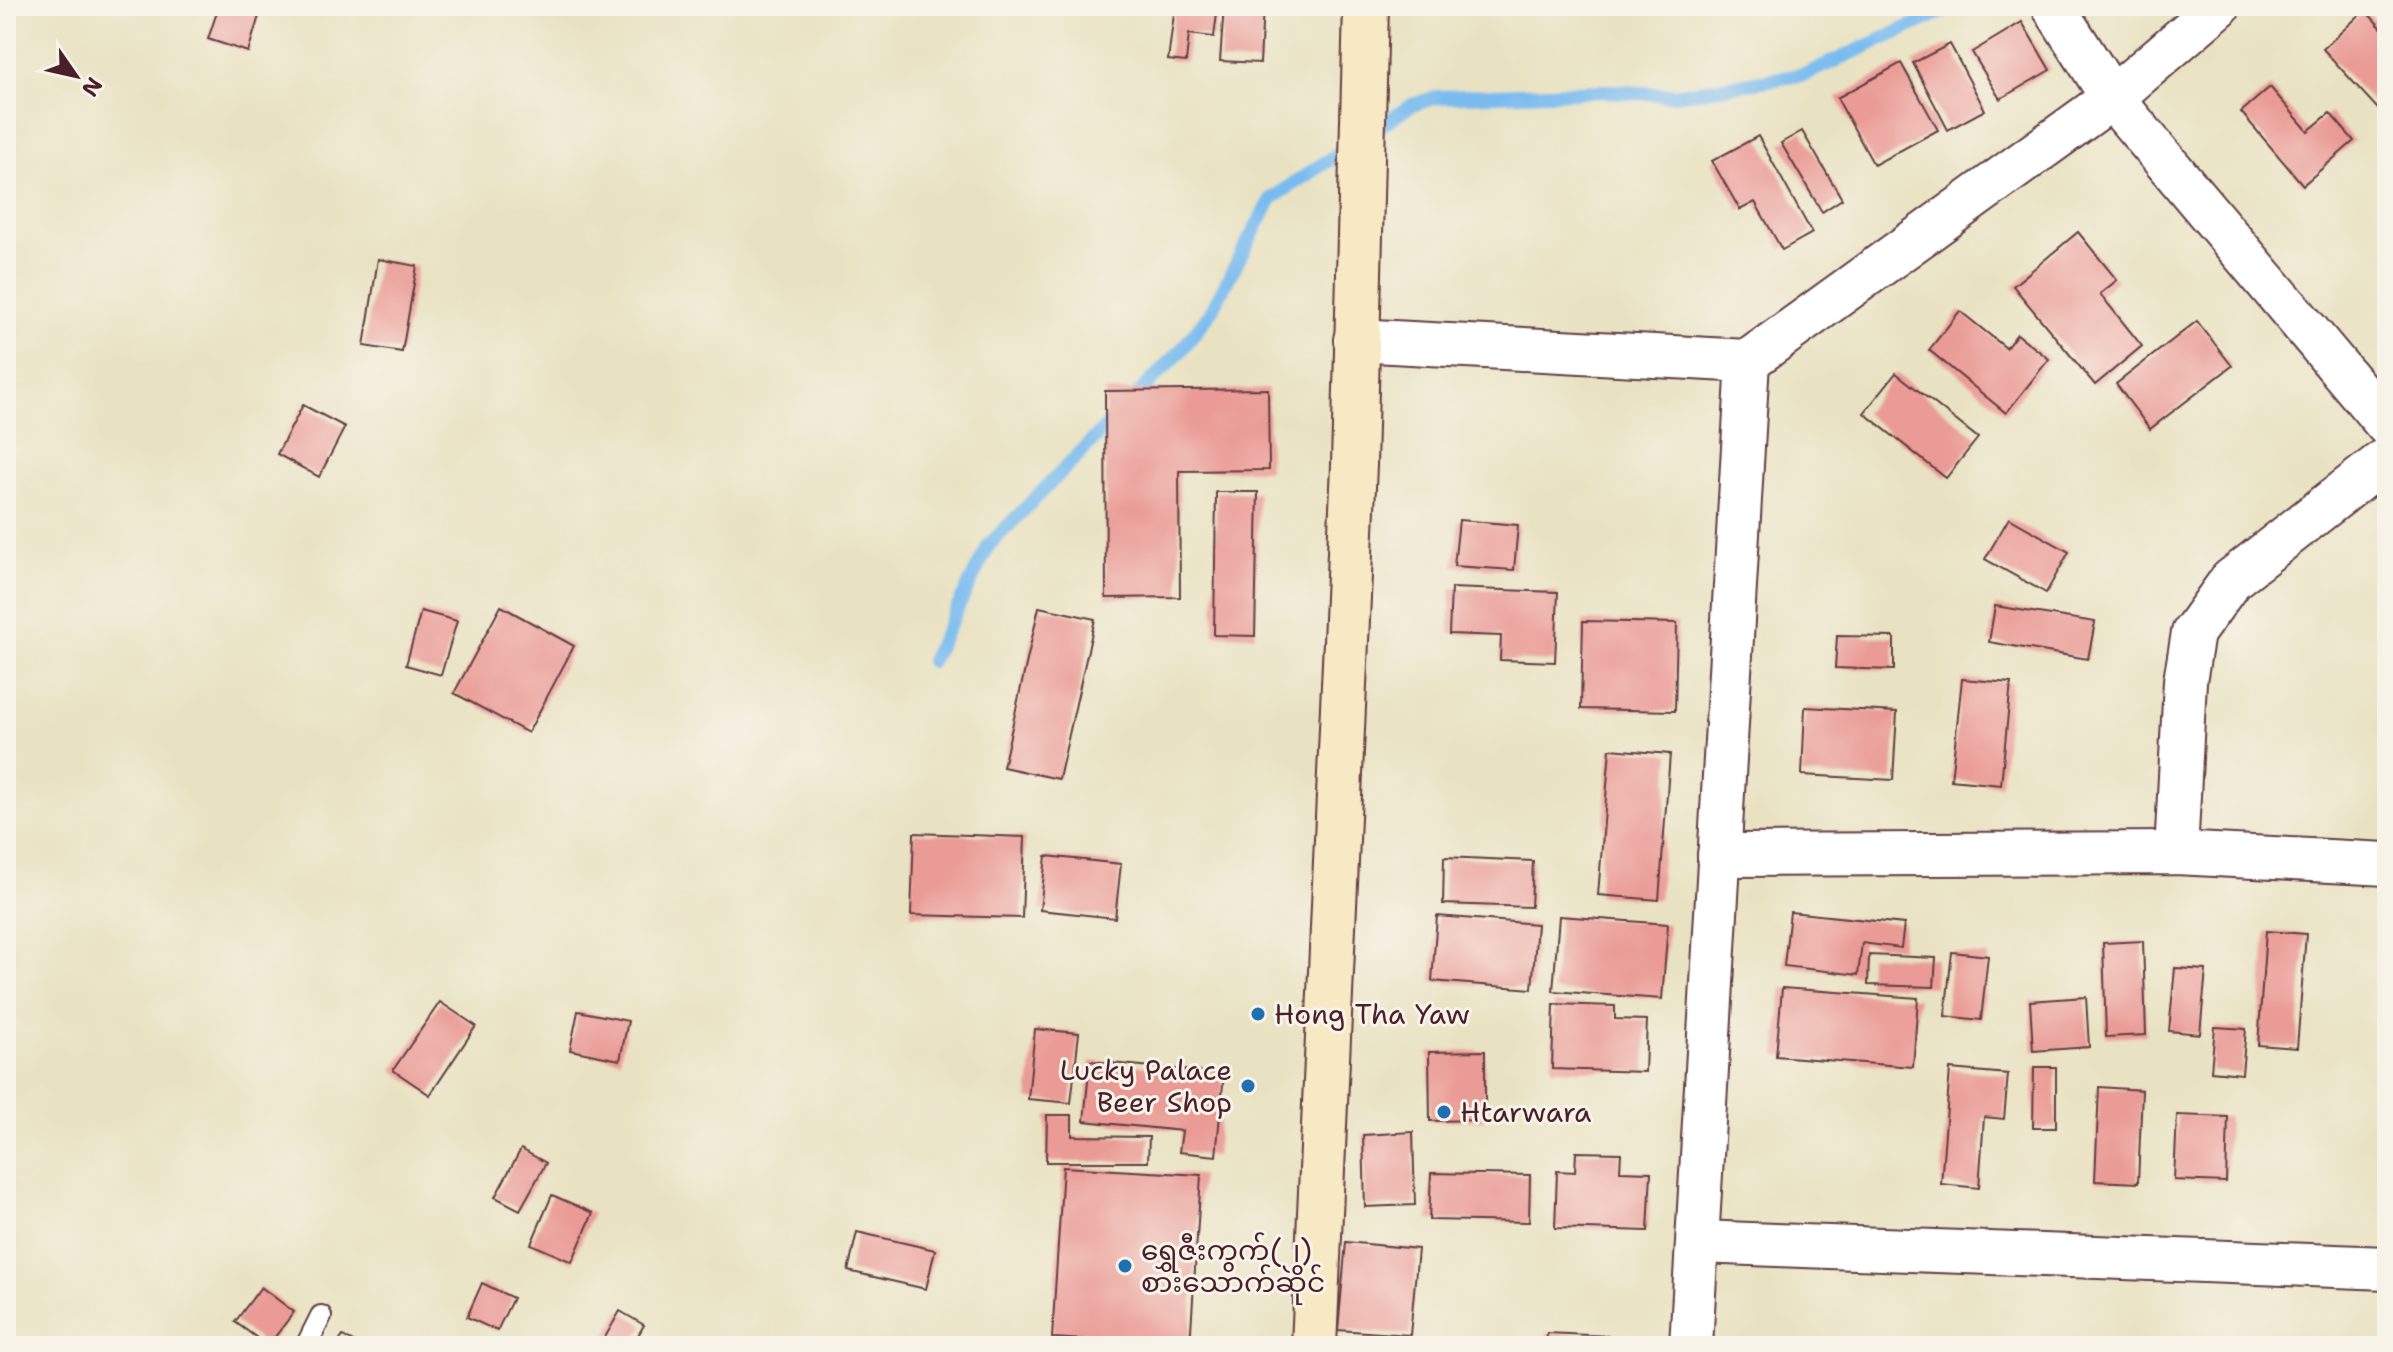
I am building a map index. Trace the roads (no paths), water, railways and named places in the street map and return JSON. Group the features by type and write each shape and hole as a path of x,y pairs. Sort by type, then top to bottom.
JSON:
{"main road":[{"path":"1314,1346 1354,465 1366,6"}],"street":[{"path":"2053,6 2112,98 2387,425"},
{"path":"1355,340 1748,361 2112,98 2219,6"},
{"path":"1691,1346 1748,361"},
{"path":"2176,853 2185,681 2193,633 2231,580 2387,458"},
{"path":"1719,855 2176,853 2387,864"},
{"path":"1699,1242 2387,1268"}],"lane":[{"path":"306,1346 321,1316"}],"waterway":[{"path":"1371,132 1412,105 1437,97 1604,91 1674,95 1806,74 1955,6"},
{"path":"931,661 989,545 1179,353 1210,313 1271,199 1354,143"}],"place":[{"name":"Hong Tha Yaw","path":"1258,1014"},
{"name":"Lucky Palace Beer Shop","path":"1248,1086"},
{"name":"Htarwara","path":"1444,1112"},
{"name":"ရွှေဇီးကွက်(၂) စားသောက်ဆိုင်","path":"1125,1266"}]}
